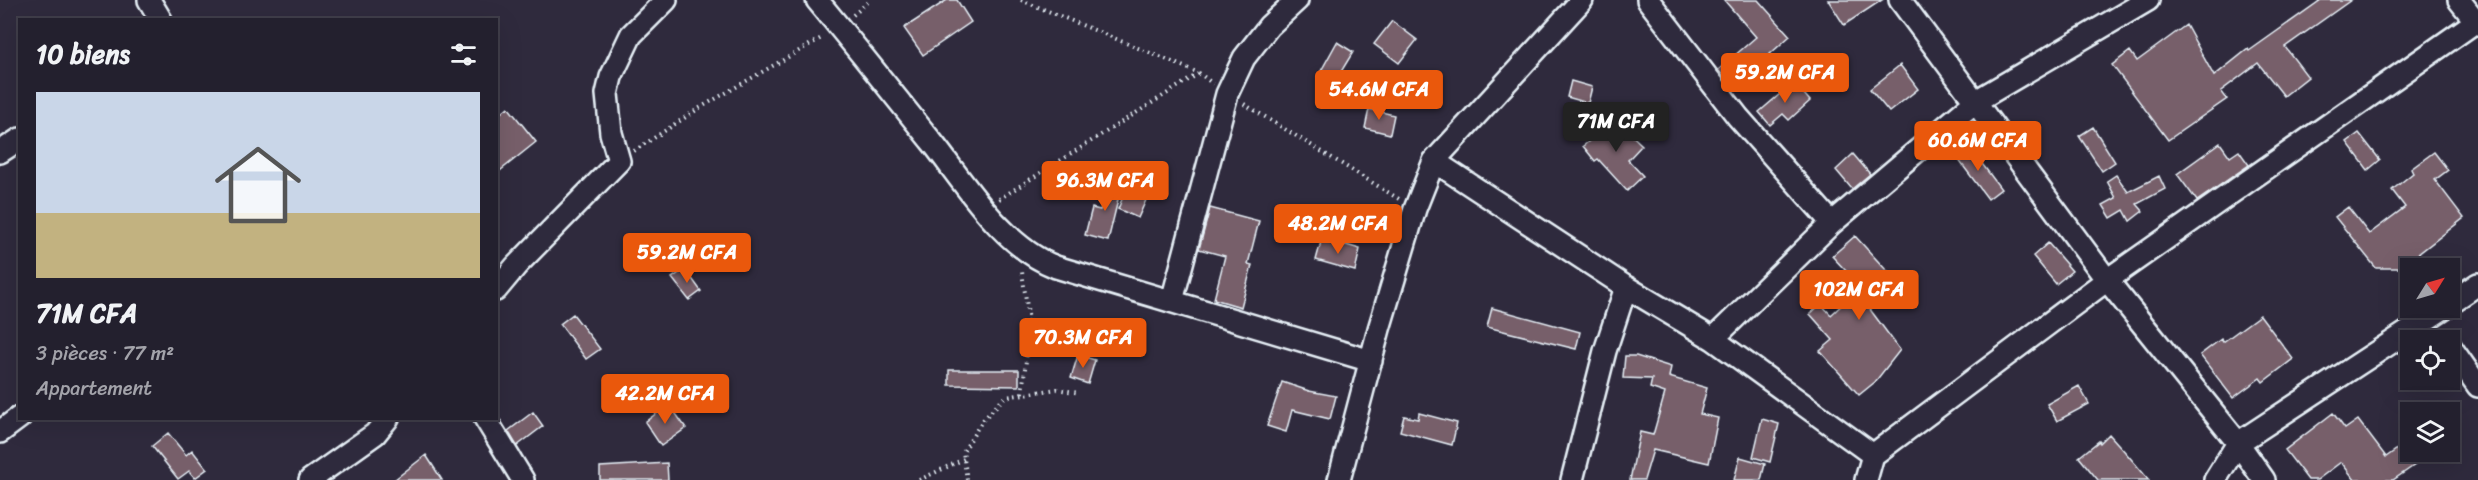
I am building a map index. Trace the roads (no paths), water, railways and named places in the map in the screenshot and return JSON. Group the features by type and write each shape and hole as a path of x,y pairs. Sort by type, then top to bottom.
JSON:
{"street":[{"path":"149,0 160,18"},
{"path":"498,288 516,266 620,160 611,133 608,104 612,77 631,35 666,0"},
{"path":"817,0 984,208 1020,248 1042,262 1056,267 1371,361"},
{"path":"1172,301 1227,94 1244,58 1269,26 1297,0"},
{"path":"1339,480 1415,209 1434,161 1582,0"},
{"path":"1648,0 1738,117 1832,223"},
{"path":"1900,0 2107,280 2238,443 2264,480"},
{"path":"1713,339 1832,223 1976,102 2148,0"},
{"path":"1866,480 1873,455 2107,280 2477,22 2459,0"},
{"path":"0,152 18,140"},
{"path":"1434,161 1626,287 1713,339 1873,455"},
{"path":"2460,296 2478,284"},
{"path":"1572,480 1605,351 1626,287"},
{"path":"2215,480 2238,443 2427,318"},
{"path":"2460,360 2478,386"},
{"path":"0,432 18,418"},
{"path":"310,480 375,434 386,420"},
{"path":"486,420 523,480"}]}
